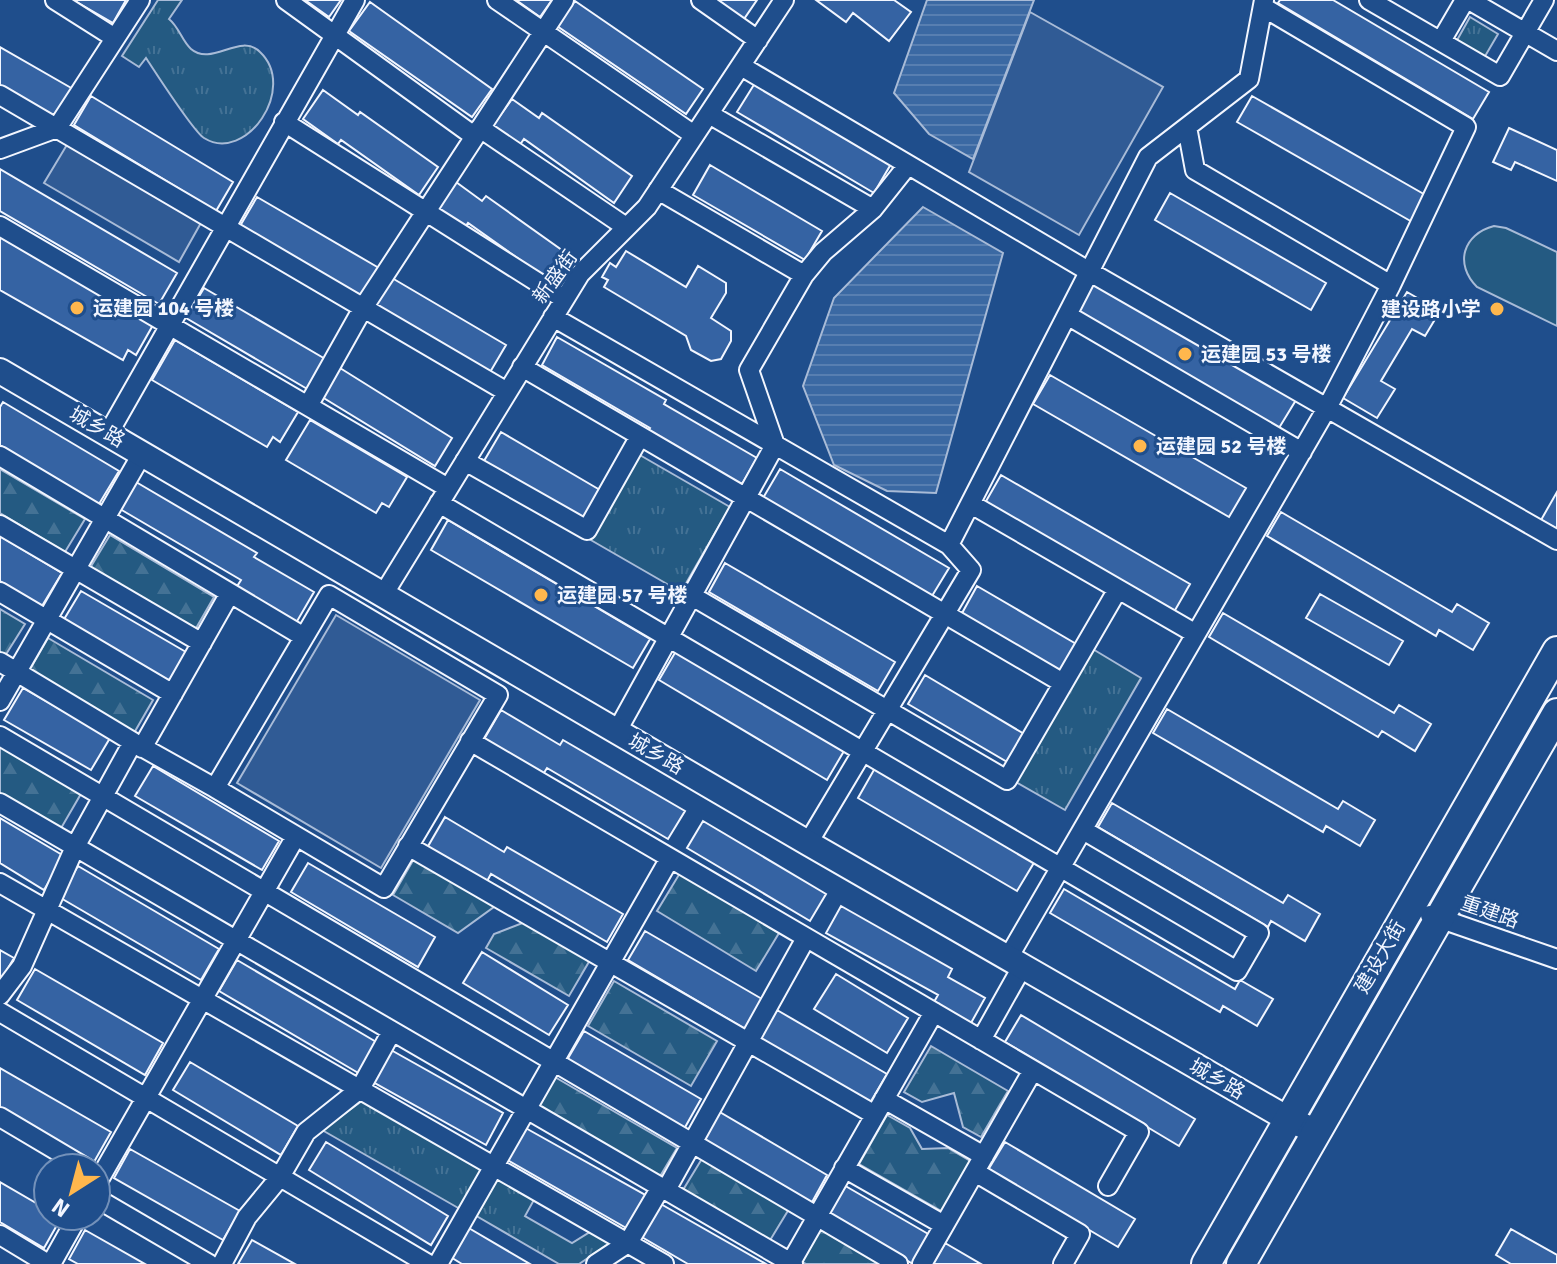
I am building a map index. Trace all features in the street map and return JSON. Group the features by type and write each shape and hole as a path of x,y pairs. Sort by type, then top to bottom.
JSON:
{"highway":[{"name":"建设大街","path":"1206,1264 1557,651"},
{"name":"建设大街","path":"1241,1264 1557,713"}],"main road":[{"name":"城乡路","path":"0,371 808,843 1288,1119 1316,1131"}],"street":[{"path":"55,0 115,38"},
{"path":"0,149 57,128 140,0"},
{"path":"286,0 477,132 626,227"},
{"path":"108,434 355,0"},
{"path":"497,0 694,135"},
{"path":"308,406 363,308 564,0"},
{"path":"701,0 758,40"},
{"name":"新盛街","path":"383,595 580,274 647,207 784,0"},
{"path":"1369,0 1500,76 1544,0"},
{"path":"1441,41 1467,0 1557,51"},
{"path":"949,545 1148,157 1249,79 1263,4 1466,127 1391,285 1327,408 1061,867 981,1040"},
{"path":"741,66 1090,272 1557,540"},
{"path":"0,95 507,392"},
{"path":"709,114 873,209"},
{"path":"284,122 564,299"},
{"path":"1187,127 1195,170 1391,285"},
{"path":"617,731 775,445 749,370 804,275 823,252 873,209 908,165"},
{"path":"658,190 804,275"},
{"path":"0,226 308,406 444,496 669,637 1237,971 1259,933 1083,830"},
{"path":"1067,315 1302,452"},
{"path":"553,317 949,545 971,570 808,843"},
{"path":"522,367 1063,683"},
{"path":"465,461 587,530 640,436"},
{"path":"0,701 8,667 47,620 142,454"},
{"path":"0,456 304,637"},
{"path":"971,504 1196,634"},
{"path":"0,525 202,643"},
{"path":"215,788 343,571"},
{"path":"692,596 1007,780 1118,589"},
{"path":"0,592 173,694"},
{"path":"0,995 22,966 75,847 103,796 173,694 230,593"},
{"path":"329,595 498,695"},
{"path":"8,667 384,888 513,670"},
{"path":"0,736 898,1264"},
{"path":"470,741 1139,1132 1108,1186"},
{"path":"0,803 791,1264 934,1012"},
{"path":"111,1152 146,1098 296,836"},
{"path":"408,846 748,1042 880,1107 980,1164 1080,1234 1063,1264"},
{"path":"438,1264 670,858"},
{"path":"0,883 664,1264"},
{"name":"重建路","path":"1408,907 1557,959"},
{"path":"596,1264 628,1243 692,1143 806,938"},
{"path":"0,1012 428,1264"},
{"path":"222,1264 247,1217 280,1177 306,1132 360,1089 392,1031"},
{"path":"922,1264 1033,1070"},
{"path":"0,1117 56,1152"},
{"path":"844,1168 944,1225"},
{"path":"112,1207 209,1264"},
{"path":"0,1235 50,1264 69,1232"}],"green space":[{"path":"158,0 182,0 169,19 191,49 208,54 235,47 252,47 260,52 270,67 273,84 270,102 250,132 236,141 220,143 204,138 183,114 146,58 139,67 122,56"},
{"path":"1470,17 1498,34 1484,58 1456,42"},
{"path":"1494,226 1506,228 1557,252 1557,326 1477,287 1470,278 1464,260 1465,251 1475,236"},
{"path":"638,454 730,507 681,592 589,539"},
{"path":"0,469 85,519 65,552 0,513"},
{"path":"110,535 214,597 195,630 90,568"},
{"path":"0,609 25,624 5,656 0,653"},
{"path":"48,638 153,700 134,733 29,671"},
{"path":"1091,648 1141,678 1065,810 1014,781"},
{"path":"0,745 82,792 60,830 0,795"},
{"path":"415,857 498,904 458,933 393,895"},
{"path":"680,873 779,933 756,971 657,911"},
{"path":"525,922 590,960 569,996 486,948 494,934"},
{"path":"614,981 717,1041 691,1086 588,1026"},
{"path":"931,1046 1008,1091 981,1137 963,1127 954,1093 922,1102 904,1092"},
{"path":"553,1076 677,1148 659,1178 535,1106"},
{"path":"366,1098 485,1166 460,1209 322,1130"},
{"path":"887,1115 910,1128 922,1149 948,1148 972,1162 943,1212 859,1164"},
{"path":"703,1157 789,1209 769,1242 683,1190"},
{"path":"496,1176 535,1198 525,1216 572,1243 590,1232 610,1243 579,1264 559,1264 473,1214"},
{"path":"821,1228 881,1264 806,1264 801,1261"}],"shaded area":[{"path":"927,0 1034,0 973,159 929,134 894,93"},
{"path":"1030,12 1163,87 1079,235 969,172"},
{"path":"68,143 202,221 179,262 44,183"},
{"path":"923,207 1003,253 936,493 887,491 834,465 803,386 834,298"},
{"path":"336,615 480,700 381,868 237,783"}],"building":[{"path":"73,0 126,0 113,23"},
{"path":"305,0 341,0 329,17"},
{"path":"516,0 552,0 540,17"},
{"path":"716,0 757,0 744,19"},
{"path":"816,0 894,0 911,12 889,41 853,13 846,22"},
{"path":"1280,0 1333,0 1489,92 1473,119 1278,3"},
{"path":"575,1 703,89 686,114 557,26"},
{"path":"370,2 492,89 472,117 349,31"},
{"path":"0,47 73,89 56,119 0,86"},
{"path":"755,83 891,164 874,193 737,112"},
{"path":"323,90 438,167 419,195 341,140 338,144 303,119"},
{"path":"91,96 233,182 216,211 74,125"},
{"path":"1252,96 1429,197 1414,223 1237,122"},
{"path":"512,99 539,118 542,113 632,176 614,203 524,139 519,146 492,127"},
{"path":"1509,128 1557,150 1557,181 1515,162 1511,170 1493,162"},
{"path":"710,165 822,231 805,260 693,195"},
{"path":"0,169 177,273 159,304 0,211"},
{"path":"456,182 482,201 486,196 566,253 547,279 468,223 463,230 436,210"},
{"path":"1170,193 1326,283 1311,310 1155,220"},
{"path":"257,197 379,268 362,298 240,226"},
{"name":"运建园 104 号楼","path":"0,237 153,325 136,355 128,350 123,360 0,290"},
{"path":"626,251 686,287 698,266 726,283 726,293 711,318 731,331 731,341 721,359 711,361 691,350 686,336 604,287 608,280 602,277 610,263 616,267"},
{"path":"392,278 506,345 489,374 375,307"},
{"name":"运建园 53 号楼","path":"1091,280 1296,400 1279,428 1074,309"},
{"path":"204,288 327,360 309,390 186,318"},
{"path":"1407,292 1440,311 1425,336 1412,329 1381,381 1395,389 1377,418 1343,398"},
{"path":"557,337 666,400 664,404 757,458 741,486 542,365"},
{"path":"175,340 298,412 280,442 273,437 267,447 152,380"},
{"path":"340,368 452,438 435,466 322,397"},
{"name":"运建园 52 号楼","path":"1050,375 1246,488 1229,517 1033,404"},
{"path":"3,402 119,471 99,504 0,445 0,407"},
{"path":"310,420 407,477 389,507 382,503 376,513 286,460"},
{"path":"501,432 600,490 583,519 484,461"},
{"path":"780,469 949,568 932,596 763,498"},
{"path":"1001,475 1190,584 1174,612 985,503"},
{"path":"136,482 257,553 254,557 314,592 296,623 236,588 241,580 120,509"},
{"path":"1557,492 1557,529 1541,520"},
{"path":"1281,512 1452,612 1457,604 1489,623 1473,650 1439,630 1436,636 1267,536"},
{"name":"运建园 57 号楼","path":"448,520 650,639 633,668 431,550"},
{"path":"0,536 62,573 42,606 0,581"},
{"path":"725,563 895,662 878,691 709,592"},
{"path":"977,586 1078,645 1061,674 961,615"},
{"path":"81,591 186,652 168,683 63,621"},
{"path":"1320,594 1403,641 1389,665 1306,618"},
{"path":"1223,613 1394,713 1399,705 1431,724 1415,751 1382,731 1378,737 1209,637"},
{"path":"676,651 844,751 827,780 659,680"},
{"path":"925,675 1026,735 1009,763 908,704"},
{"path":"23,688 110,738 91,770 4,720"},
{"path":"1167,709 1338,809 1343,801 1375,820 1360,846 1326,826 1323,832 1153,733"},
{"path":"501,710 560,745 563,740 685,811 668,839 547,768 542,776 483,741"},
{"path":"153,766 279,841 262,870 135,796"},
{"path":"875,768 1035,861 1017,891 858,798"},
{"path":"1112,803 1283,903 1288,895 1320,914 1305,941 1271,921 1268,927 1098,827"},
{"path":"445,817 504,852 507,847 623,914 607,942 491,874 486,883 427,848"},
{"path":"0,818 64,856 44,890 0,863"},
{"path":"703,821 826,894 810,921 687,848"},
{"path":"308,863 435,937 418,967 291,892"},
{"path":"78,866 219,949 201,980 59,897"},
{"path":"1064,889 1235,989 1240,980 1273,999 1257,1026 1223,1006 1220,1012 1050,913"},
{"path":"841,906 952,969 948,977 985,998 971,1023 934,1002 938,995 826,933"},
{"path":"645,931 762,999 745,1029 628,960"},
{"path":"0,950 14,958 0,982"},
{"path":"482,952 568,1005 549,1035 463,983"},
{"path":"237,960 378,1043 360,1074 219,991"},
{"path":"35,969 163,1043 145,1075 17,1000"},
{"path":"836,974 908,1018 887,1053 814,1009"},
{"path":"777,1010 887,1074 870,1103 760,1039"},
{"path":"1021,1015 1195,1119 1179,1146 1005,1042"},
{"path":"584,1031 701,1099 684,1129 567,1060"},
{"path":"391,1050 503,1113 486,1145 373,1082"},
{"path":"190,1062 298,1126 281,1155 173,1090"},
{"path":"0,1068 111,1132 100,1152 77,1152 0,1108"},
{"path":"718,1111 827,1175 811,1204 701,1141"},
{"path":"522,1126 647,1196 628,1229 504,1158"},
{"path":"326,1142 448,1216 431,1245 309,1170"},
{"path":"1005,1142 1135,1219 1118,1247 988,1170"},
{"path":"130,1149 240,1211 223,1240 114,1178"},
{"path":"0,1182 32,1201 32,1232 53,1232 44,1248 0,1222"},
{"path":"842,1184 930,1235 913,1264 825,1212"},
{"path":"659,1203 766,1264 688,1264 640,1236"},
{"path":"467,1227 530,1264 462,1264 449,1256"},
{"path":"1511,1229 1557,1255 1557,1264 1511,1264 1496,1255"},
{"path":"84,1232 89,1232 145,1264 78,1264 69,1259"},
{"path":"252,1240 295,1264 238,1264"},
{"path":"945,1243 981,1264 933,1264"}],"place":[{"name":"运建园 104 号楼","path":"77,308"},
{"name":"建设路小学","path":"1497,309"},
{"name":"运建园 53 号楼","path":"1185,354"},
{"name":"运建园 52 号楼","path":"1140,446"},
{"name":"运建园 57 号楼","path":"541,595"}]}
